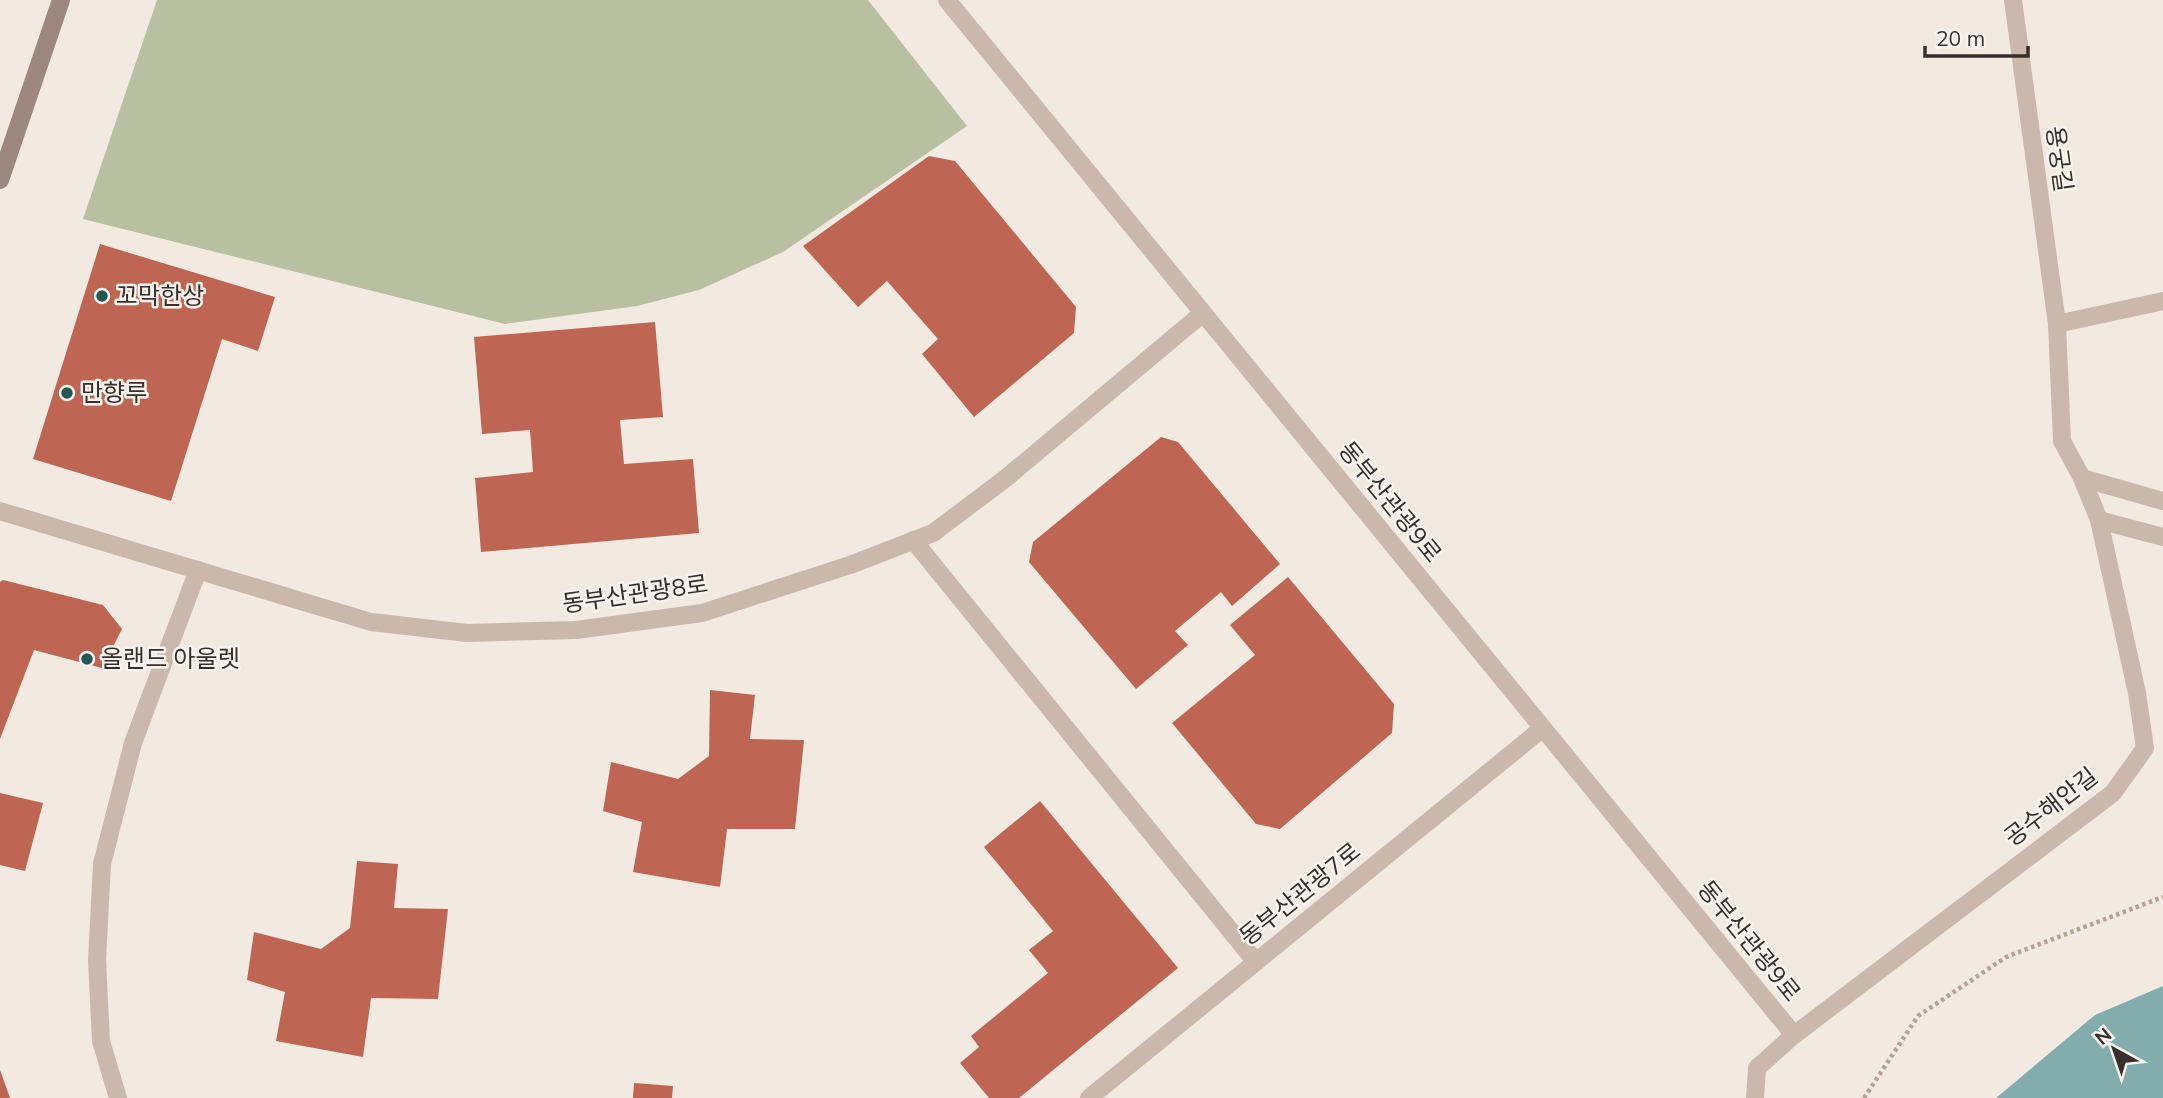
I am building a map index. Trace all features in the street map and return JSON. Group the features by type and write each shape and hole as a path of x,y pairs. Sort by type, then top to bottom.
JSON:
{"main road":[{"path":"0,180 61,0"}],"street":[{"name":"동부산관광9로","path":"947,0 1794,1035"},
{"name":"용궁길","path":"2013,0 2057,324"},
{"path":"2057,324 2163,301"},
{"name":"동부산관광8로","path":"0,511 371,622 467,633 576,630 702,613 850,565 933,533 1006,478 1203,313"},
{"name":"공수해안길","path":"1755,1098 1757,1068 1794,1035 2113,793 2146,748 2137,693 2099,520 2082,478 2062,441 2057,324"},
{"path":"2082,478 2163,501"},
{"path":"2099,520 2163,537"},
{"path":"913,540 1256,962"},
{"path":"118,1098 101,1041 97,960 102,864 133,743 198,570"},
{"name":"동부산관광7로","path":"1089,1098 1543,728"}],"path":[{"path":"1864,1098 1918,1016 2006,957 2163,897"}],"green space":[{"path":"157,0 868,0 967,126 783,252 699,290 637,306 505,324 83,219"}],"water":[{"path":"2163,986 2163,1098 1996,1098 2095,1015"}],"building":[{"path":"929,156 955,161 1076,307 1074,333 974,417 922,354 938,339 887,281 858,307 803,246"},
{"path":"100,244 275,297 258,351 222,339 171,501 33,459"},
{"path":"655,322 663,417 620,420 624,464 693,459 699,533 481,552 475,478 533,472 530,430 482,434 474,337"},
{"path":"1161,437 1178,442 1280,564 1232,606 1221,592 1175,631 1188,645 1136,689 1029,562 1033,542"},
{"path":"1288,577 1394,704 1392,733 1280,829 1256,824 1172,723 1255,655 1230,625"},
{"name":"올랜드 아울렛","path":"3,580 103,605 122,629 102,668 34,650 0,739 0,582"},
{"path":"710,690 755,695 750,739 804,740 795,829 727,829 720,887 633,872 642,822 603,811 611,762 678,779 709,756"},
{"path":"0,793 43,803 25,871 0,865"},
{"path":"1040,801 1178,968 1019,1098 989,1098 960,1063 979,1047 971,1036 1048,973 1029,950 1053,931 984,847"},
{"path":"357,861 398,864 394,908 448,909 438,999 371,998 363,1057 276,1041 285,992 247,980 254,932 321,949 350,928"},
{"path":"0,1070 10,1098 0,1098"},
{"path":"634,1083 673,1086 672,1098 633,1098"}],"place":[{"name":"꼬막한상","path":"102,296"},
{"name":"만향루","path":"67,393"},
{"name":"올랜드 아울렛","path":"87,659"}]}
